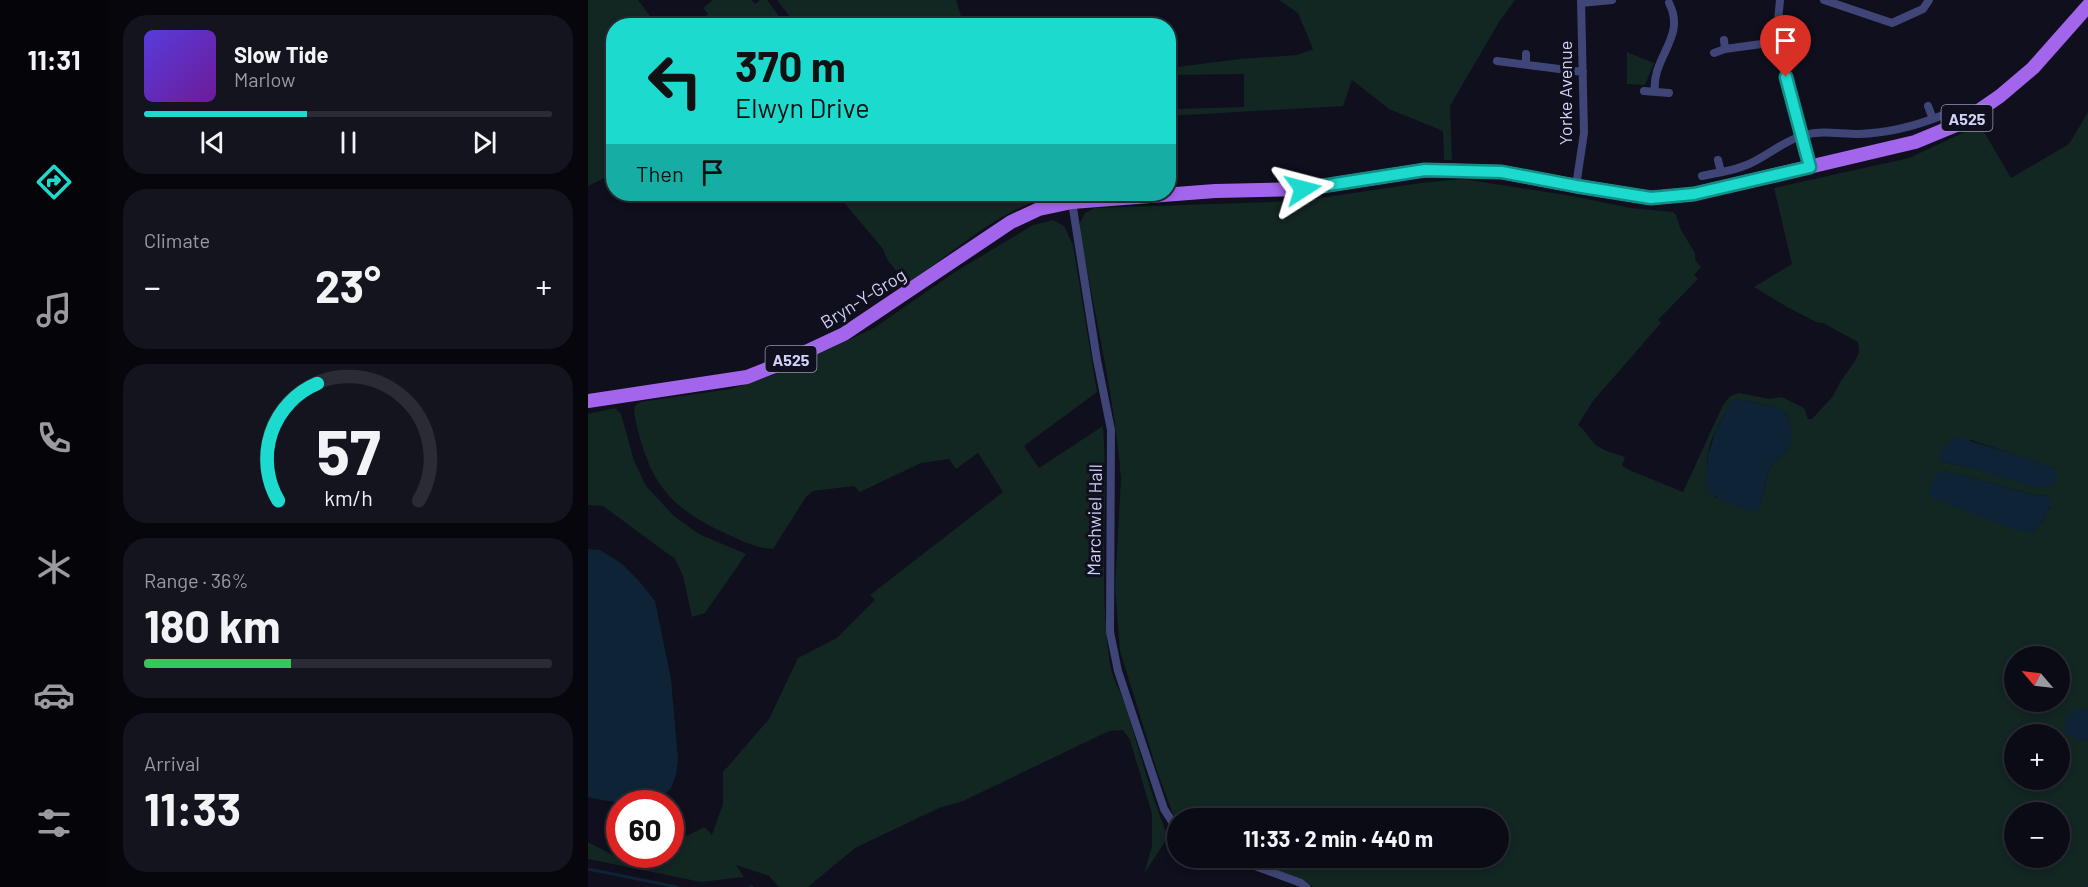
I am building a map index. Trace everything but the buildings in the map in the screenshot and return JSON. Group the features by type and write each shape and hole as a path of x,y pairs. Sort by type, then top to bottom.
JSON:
{"main road":[{"name":"A525","path":"1176,194 1303,189 1425,170 1502,172 1651,198 1688,195 1915,142 1961,123 2000,96 2033,68 2088,6"},
{"name":"A525","path":"1072,202 1085,201"},
{"name":"Bryn-Y-Grog","path":"588,401 747,377 780,364 844,334 1011,222 1039,209 1072,202"}],"street":[{"path":"1581,2 1612,0"},
{"path":"1780,0 1776,42 1810,167"},
{"path":"1824,0 1892,23 1923,9 1929,0"},
{"path":"1655,91 1653,79 1674,32 1675,19 1668,1"},
{"name":"Yorke Avenue","path":"1576,186 1584,133 1581,2"},
{"path":"1724,40 1725,49"},
{"path":"1714,53 1725,49 1776,42"},
{"path":"1526,54 1526,64"},
{"path":"1497,61 1583,72"},
{"path":"1644,90 1669,93"},
{"path":"1928,106 1933,119"},
{"path":"1702,176 1754,162 1802,135 1824,132 1860,134 1888,131 1943,115"},
{"path":"1718,160 1721,172"},
{"name":"Marchwiel Hall","path":"1072,202 1097,360 1111,430 1110,632 1118,671 1167,814"},
{"path":"1260,868 1301,883 1305,887"}],"green space":[{"path":"588,0 638,0 652,18 606,18 606,177 588,186"},
{"path":"713,0 751,0 755,4 760,0 767,0 781,18 703,18 708,14 703,8"},
{"path":"777,0 956,0 962,18 791,18"},
{"path":"1279,0 1515,0 1499,22 1450,106 1452,160 1444,160 1443,131 1389,109 1352,80 1343,106 1176,116 1176,109 1244,107 1244,74 1176,75 1176,67 1297,55 1313,49 1298,13"},
{"path":"1627,52 1654,63 1645,85 1627,84"},
{"path":"2088,112 2088,709 2085,708 2081,741 2088,739 2088,887 1313,887 1293,876 1271,868 1509,868 1509,808 1171,808 1120,651 1115,587 1121,478 1108,382 1079,225 1085,213 1094,208 1299,201 1463,179 1631,208 1673,212 1695,253 1695,260 1701,267 1694,275 1698,279 1658,320 1661,323 1593,401 1578,425 1597,446 1625,457 1622,466 1683,492 1723,405 1730,396 1739,393 1770,399 1782,397 1804,408 1808,419 1812,419 1833,396 1859,352 1858,342 1787,307 1754,287 1792,264 1774,188 1909,158 1980,125 2011,178 2069,144","holes":["1736,399 1775,407 1785,412 1790,423 1788,449 1769,468 1760,507 1715,497 1707,464 1716,429","1971,440 2055,468 1965,466 1941,462","1942,471 2038,496 2047,495 2050,507 2042,522 2033,532 1933,498 1929,491"]},
{"path":"843,201 1036,201 993,222 910,281 900,275 888,261 883,249"},
{"path":"1053,220 1064,226 1073,245 1097,392 1024,446 1039,468 1103,426 1104,575 1106,634 1110,664 1126,707 1167,839 1144,874 1152,846 1152,814 1130,740 1123,730 1109,731 963,801 939,808 855,848 808,887 779,887 769,876 736,865 744,877 701,882 632,868 684,868 684,837 705,827 712,835 723,804 723,772 769,719 798,658 837,638 875,600 870,595 1003,492 978,453 956,469 949,459 921,463 860,492 854,486 813,491 806,497 773,549 761,547 740,540 690,514 663,489 646,456 634,413 635,406 640,402 731,389 773,375 874,328 955,272 1033,225"},
{"path":"615,408 621,414 634,461 646,486 674,516 699,534 746,554 705,613 692,617 683,576 675,559 603,506 588,505 588,414"},
{"path":"588,842 606,851 606,863 588,859"}],"water":[{"path":"1736,399 1775,407 1785,412 1790,423 1792,437 1788,449 1769,468 1760,507 1757,511 1731,504 1707,491 1708,455 1716,430 1731,402"},
{"path":"1957,437 2050,466 2056,471 2057,481 2051,486 2036,487 1965,466 1940,462 1944,447"},
{"path":"1942,471 2038,496 2047,495 2051,500 2049,509 2033,532 2016,530 1932,498 1928,491 1937,472"},
{"path":"588,549 600,550 621,563 655,601 671,679 678,759 676,775 669,790 606,790 606,801 588,797"},
{"path":"2088,709 2088,739 2081,741 2070,735 2070,724 2064,724 2068,714"}],"waterway":[{"path":"588,869 677,887"}],"route":[{"path":"1303,189 1425,170 1502,172 1651,198 1694,194 1810,167 1786,77"}]}
